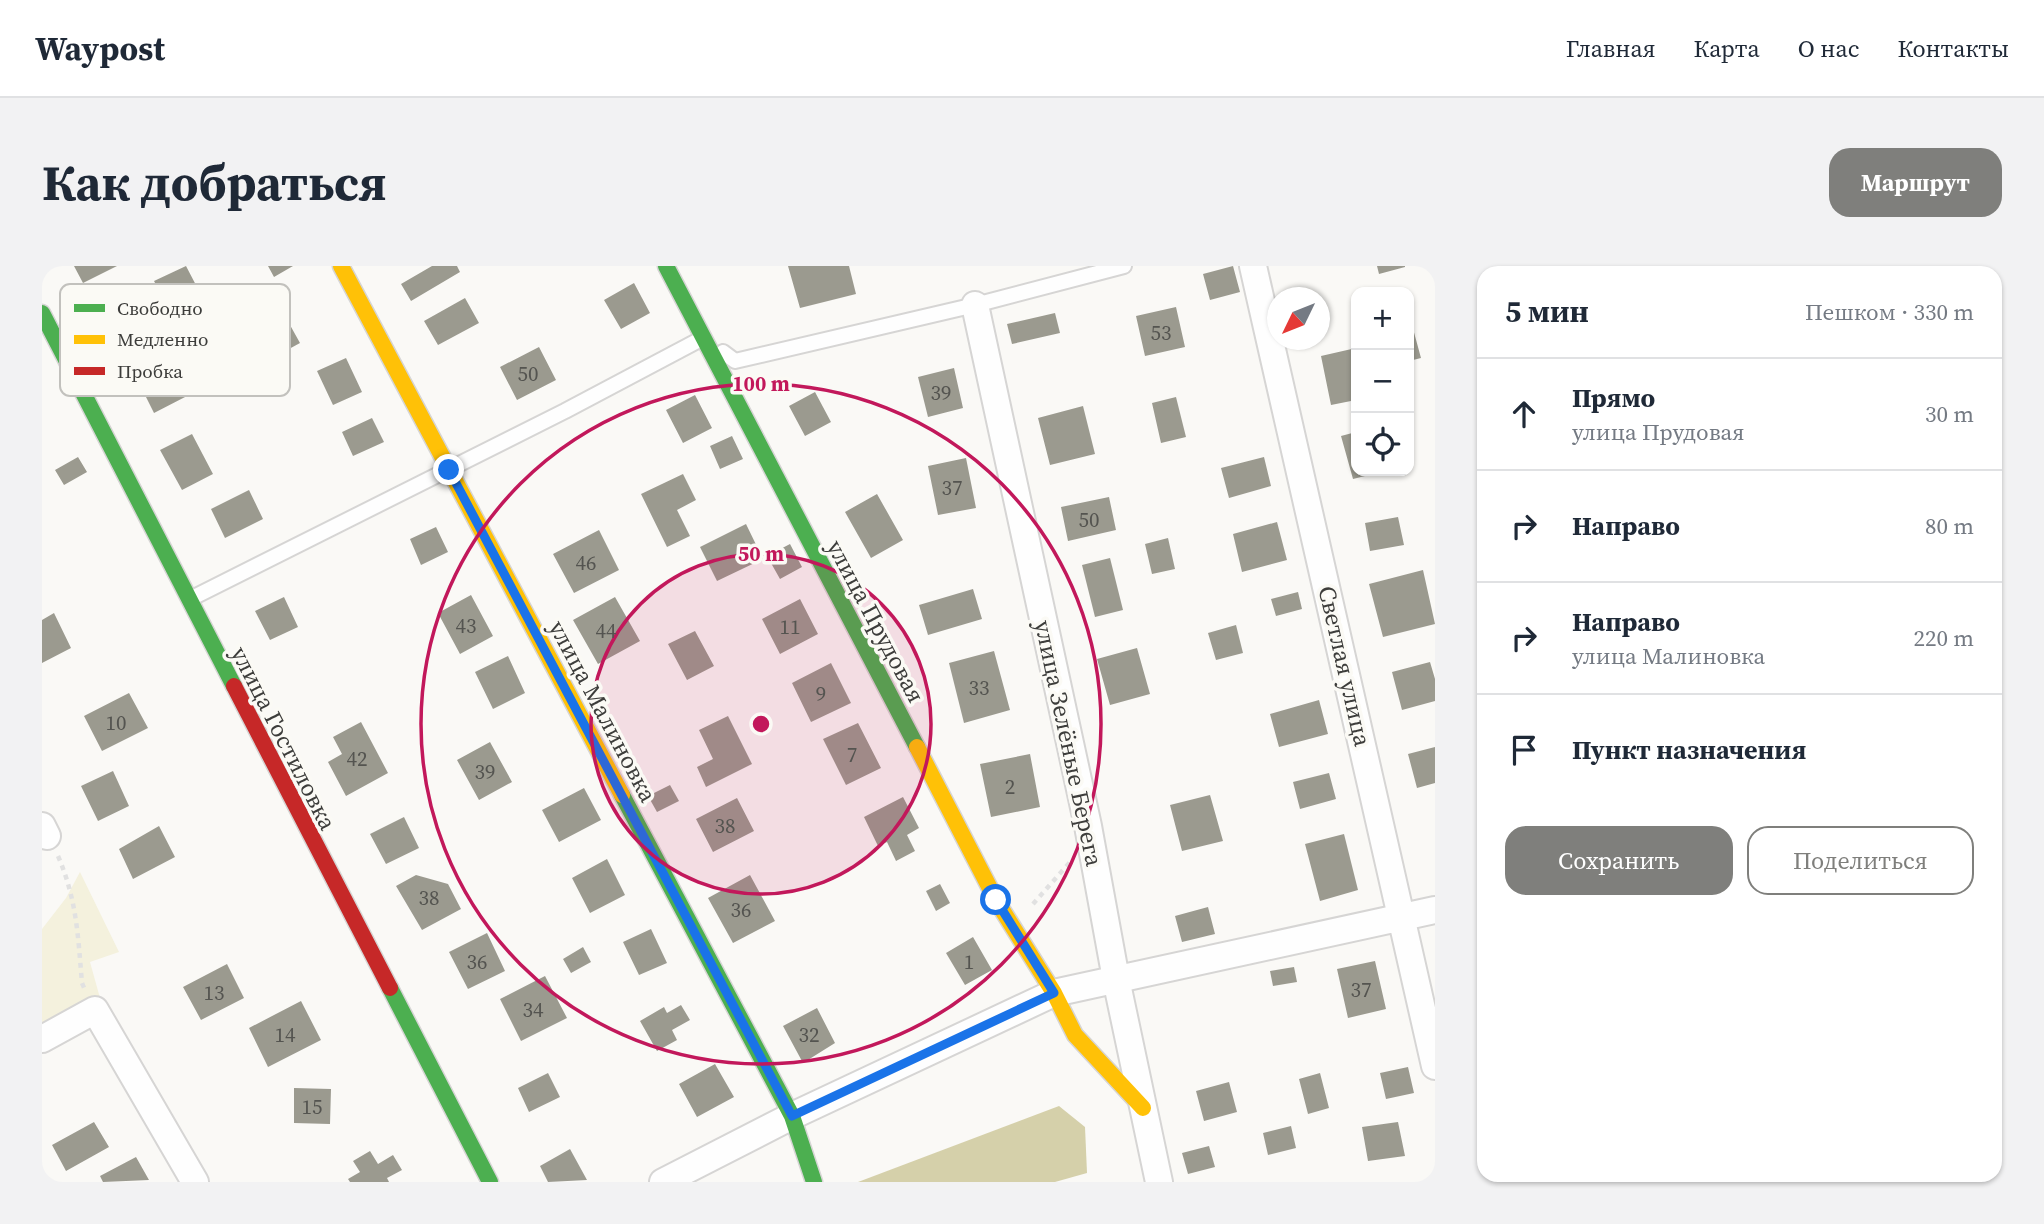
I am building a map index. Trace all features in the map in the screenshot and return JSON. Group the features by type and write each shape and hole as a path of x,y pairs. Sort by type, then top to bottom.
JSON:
{"street":[{"name":"улица Малиновка","path":"341,266 792,1116 814,1182"},
{"name":"улица Прудовая","path":"666,266 996,900 1054,993 1075,1035 1143,1108"},
{"name":"Светлая улица","path":"1253,266 1435,1066"},
{"name":"улица Зелёные Берега","path":"975,305 1088,826 1116,979 1159,1182"},
{"name":"улица Гостиловка","path":"42,313 60,349"},
{"name":"улица Гостиловка","path":"84,396 490,1182"},
{"path":"663,1182 792,1116 1054,993 1435,910"},
{"path":"42,1039 95,1010 195,1182"}],"lane":[{"path":"188,601 703,338 734,361 975,305 1124,266"}],"path":[{"path":"996,900 1013,908 1033,905 1072,860 1077,841 1088,826"},
{"path":"45,831 66,875 80,928 82,983 95,1010"}],"shaded area":[{"path":"80,872 119,952 90,962 100,998 42,1031 42,929 66,898"},
{"path":"1059,1106 1085,1127 1087,1173 1055,1182 858,1182"}],"building":[{"path":"74,266 117,266 83,283"},
{"path":"186,266 195,284 156,284 154,281"},
{"path":"268,266 293,266 274,277"},
{"path":"432,266 457,266 460,272 411,301 401,284"},
{"path":"788,266 849,266 856,294 800,308"},
{"path":"1233,266 1240,292 1210,300 1203,274"},
{"path":"1377,266 1405,266 1405,267 1379,274"},
{"path":"634,283 650,313 621,329 604,300"},
{"path":"465,298 479,323 438,345 424,321"},
{"path":"1176,307 1185,347 1145,356 1136,316"},
{"path":"1055,313 1060,333 1012,344 1007,324"},
{"path":"290,325 300,343 290,348"},
{"path":"1414,332 1421,358 1414,360"},
{"path":"539,347 556,380 517,400 500,367"},
{"path":"1351,349 1351,401 1331,405 1321,356"},
{"path":"346,358 362,392 333,405 317,371"},
{"path":"954,368 963,408 928,417 918,377"},
{"path":"815,392 831,422 805,436 789,406"},
{"path":"695,395 712,428 683,443 666,410"},
{"path":"146,396 187,396 154,413"},
{"path":"1176,397 1186,437 1161,443 1152,403"},
{"path":"1083,406 1095,454 1050,465 1038,418"},
{"path":"372,418 384,442 353,456 342,432"},
{"path":"1351,433 1351,472 1341,436"},
{"path":"192,434 213,474 182,490 160,450"},
{"path":"732,436 743,459 720,469 710,446"},
{"path":"78,457 87,472 64,485 55,470"},
{"path":"1264,457 1271,486 1229,498 1221,468"},
{"path":"966,458 976,508 938,515 928,466"},
{"path":"683,474 696,500 677,510 690,536 667,547 641,494"},
{"path":"249,490 263,519 225,538 211,509"},
{"path":"877,494 903,540 871,558 845,512"},
{"path":"1109,497 1116,530 1068,541 1061,507"},
{"path":"1398,517 1404,545 1370,551 1365,523"},
{"path":"1277,522 1287,560 1242,572 1233,534"},
{"path":"746,524 763,559 717,581 700,547"},
{"path":"436,527 448,552 421,565 410,539"},
{"path":"599,530 619,570 574,593 553,554"},
{"path":"1168,538 1175,569 1152,574 1145,544"},
{"path":"790,544 802,567 780,579 767,556"},
{"path":"1110,558 1123,610 1095,617 1082,565"},
{"path":"1423,570 1435,624 1383,637 1369,584"},
{"path":"973,589 982,619 928,635 919,605"},
{"path":"1298,592 1302,609 1276,616 1271,599"},
{"path":"471,595 493,636 460,654 438,613"},
{"path":"284,597 298,627 270,640 255,611"},
{"path":"615,597 640,641 598,664 573,620"},
{"path":"800,599 818,634 780,654 762,619"},
{"path":"54,613 71,648 42,663 42,620"},
{"path":"1236,625 1243,653 1216,660 1208,633"},
{"path":"695,631 714,666 687,680 668,644"},
{"path":"1137,648 1150,694 1110,705 1097,659"},
{"path":"994,651 1010,710 964,723 949,663"},
{"path":"508,656 525,693 493,709 475,672"},
{"path":"1430,662 1435,679 1435,701 1402,710 1392,672"},
{"path":"831,663 851,703 811,722 792,683"},
{"path":"129,693 148,728 102,751 84,716"},
{"path":"1319,700 1328,734 1279,747 1270,714"},
{"path":"728,716 752,764 706,787 697,767 713,759 699,730"},
{"path":"361,722 388,773 346,796 328,762 342,754 333,737"},
{"path":"858,723 881,768 846,785 823,739"},
{"path":"490,742 512,782 479,800 457,760"},
{"path":"1435,747 1435,783 1417,788 1408,754"},
{"path":"1030,754 1040,807 991,817 980,764"},
{"path":"113,771 129,806 98,821 81,786"},
{"path":"1329,773 1336,799 1300,809 1293,782"},
{"path":"670,785 679,801 657,812 648,796"},
{"path":"584,788 601,820 559,842 542,810"},
{"path":"1210,795 1223,841 1182,851 1170,805"},
{"path":"903,797 919,828 907,835 915,851 896,861 887,842 878,846 864,817"},
{"path":"737,798 754,831 713,852 696,819"},
{"path":"404,817 419,848 386,864 370,834"},
{"path":"159,826 175,857 133,879 119,849"},
{"path":"1344,834 1358,890 1320,901 1305,844"},
{"path":"607,859 625,895 590,913 572,878"},
{"path":"416,875 448,884 461,909 422,930 396,886"},
{"path":"750,875 775,921 733,943 708,898"},
{"path":"940,884 950,903 936,911 926,891"},
{"path":"1208,907 1215,934 1182,942 1175,916"},
{"path":"651,929 667,963 639,975 623,942"},
{"path":"487,933 505,971 468,989 449,952"},
{"path":"973,937 992,970 965,985 946,953"},
{"path":"583,947 591,962 571,973 563,959"},
{"path":"1375,961 1386,1009 1348,1018 1337,969"},
{"path":"227,964 244,998 201,1020 183,987"},
{"path":"1294,967 1297,982 1273,986 1270,971"},
{"path":"545,976 567,1018 521,1041 500,999"},
{"path":"301,1001 321,1040 268,1067 249,1028"},
{"path":"681,1005 690,1020 672,1030 677,1040 657,1051 640,1021 664,1007 667,1013"},
{"path":"817,1008 835,1043 803,1063 783,1026"},
{"path":"715,1064 734,1097 697,1117 679,1084"},
{"path":"1408,1067 1414,1093 1386,1099 1380,1073"},
{"path":"548,1073 560,1097 529,1112 518,1088"},
{"path":"1320,1073 1329,1108 1308,1114 1299,1079"},
{"path":"1229,1082 1237,1112 1204,1121 1196,1091"},
{"path":"294,1088 331,1089 330,1124 294,1123"},
{"path":"94,1122 109,1147 66,1171 52,1145"},
{"path":"1398,1122 1405,1156 1368,1161 1362,1127"},
{"path":"1291,1126 1296,1148 1268,1155 1263,1133"},
{"path":"1209,1146 1215,1167 1188,1174 1182,1153"},
{"path":"570,1149 587,1180 548,1182 540,1166"},
{"path":"370,1151 378,1164 393,1155 402,1170 387,1178 389,1182 350,1182 348,1179 360,1172 353,1161"},
{"path":"136,1157 149,1180 103,1182 100,1176"}],"traffic: fast":[{"path":"666,266 917,747"},
{"path":"42,313 60,348"},
{"path":"85,396 234,686"},
{"path":"622,795 792,1116 814,1182"},
{"path":"390,988 490,1182"}],"traffic: slow":[{"path":"341,266 622,795"},
{"path":"917,747 996,900 1054,993 1075,1035 1143,1108"}],"traffic: jam":[{"path":"234,686 390,988"}],"route":[{"path":"449,470 792,1116 1054,993 996,900"}]}
